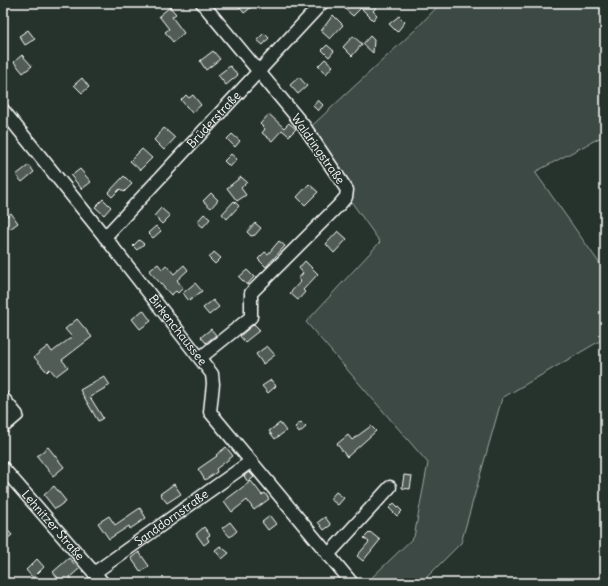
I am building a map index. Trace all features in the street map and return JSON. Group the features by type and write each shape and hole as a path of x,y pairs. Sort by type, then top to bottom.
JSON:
{"street":[{"name":"Waldringstraße","path":"200,358 252,317 251,293 346,197 347,190 304,126 202,3"},
{"name":"Brüderstraße","path":"105,237 322,3"},
{"name":"Birkenchaussee","path":"3,110 212,374 213,384 209,404 210,412 352,583"},
{"path":"3,398 18,415 3,427"},
{"name":"Sanddornstraße","path":"94,573 250,462"},
{"name":"Lehnitzer Straße","path":"3,468 103,583"},
{"path":"328,555 390,487"}],"shaded area":[{"path":"441,3 605,3 605,135 535,172 605,271 605,338 502,398 461,543 421,583 366,583 414,537 428,463 306,322 380,242 303,134 414,31"}],"building":[{"path":"236,3 257,3 244,13"},
{"path":"348,3 380,3 373,11 377,15 373,20 361,8 353,16 344,8"},
{"path":"170,7 176,14 172,17 184,33 173,42 165,32 169,29 159,16"},
{"path":"333,15 343,25 330,39 321,31"},
{"path":"399,16 405,22 397,32 389,24"},
{"path":"28,30 35,39 25,45 19,36"},
{"path":"264,33 269,38 263,45 257,40"},
{"path":"353,36 362,44 352,56 343,47"},
{"path":"370,36 374,40 373,53 363,44"},
{"path":"327,45 334,51 329,57 322,50"},
{"path":"213,51 220,59 206,70 200,61"},
{"path":"22,55 32,66 23,73 14,62"},
{"path":"325,59 333,66 326,74 318,66"},
{"path":"230,66 238,75 226,85 218,75"},
{"path":"299,77 307,86 298,94 290,85"},
{"path":"82,78 89,87 82,93 74,85"},
{"path":"186,95 189,98 193,95 201,105 192,113 181,100"},
{"path":"318,100 323,105 318,111 313,106"},
{"path":"269,114 284,128 289,123 296,129 289,136 282,130 272,141 262,133 265,129 260,124"},
{"path":"164,128 175,138 164,150 154,140"},
{"path":"232,134 240,141 235,147 227,139"},
{"path":"142,149 152,158 140,170 130,161"},
{"path":"231,154 237,159 230,167 224,161"},
{"path":"29,165 34,172 22,182 16,175"},
{"path":"80,169 91,182 82,189 71,176"},
{"path":"124,176 132,184 124,192 120,189 112,197 108,193"},
{"path":"241,177 247,182 241,188 246,195 237,201 227,188"},
{"path":"309,184 318,192 305,205 297,197"},
{"path":"211,193 218,200 211,208 203,201"},
{"path":"103,199 111,207 104,215 95,207"},
{"path":"234,201 239,206 227,219 222,214"},
{"path":"161,208 170,216 162,224 154,216"},
{"path":"11,213 18,223 10,229 3,219"},
{"path":"204,214 210,219 203,227 197,222"},
{"path":"255,223 261,228 255,235 251,236 247,232"},
{"path":"156,226 161,231 153,238 148,233"},
{"path":"338,231 347,239 334,253 326,244"},
{"path":"139,240 144,244 137,250 133,246"},
{"path":"279,241 285,246 266,267 258,259 265,252 268,254"},
{"path":"214,252 221,258 215,264 209,258"},
{"path":"305,261 318,274 303,290 305,292 298,300 290,293 301,281 298,279 303,273 299,268"},
{"path":"158,264 162,269 166,265 174,274 184,265 188,270 177,280 183,288 178,293 176,291 171,295 149,271"},
{"path":"247,270 254,277 247,285 239,277"},
{"path":"195,283 202,291 189,301 183,293"},
{"path":"213,300 219,307 209,315 203,308"},
{"path":"143,310 151,321 140,329 132,319"},
{"path":"77,319 92,337 62,360 68,367 56,376 50,369 47,372 34,357 48,346 52,352 72,337 65,329"},
{"path":"254,324 260,330 245,342 240,336"},
{"path":"211,329 216,335 206,343 201,337"},
{"path":"267,346 275,355 263,364 256,354"},
{"path":"104,376 110,385 90,397 103,418 98,421 80,390"},
{"path":"271,380 276,386 268,393 262,386"},
{"path":"301,422 306,427 299,433 295,427"},
{"path":"280,423 286,431 275,439 269,431"},
{"path":"371,426 376,431 347,457 337,444 348,435 352,440"},
{"path":"48,447 64,467 53,476 37,456"},
{"path":"226,447 233,456 216,469 217,472 205,480 198,469 217,456 216,455"},
{"path":"249,472 254,477 248,482 244,476"},
{"path":"404,475 412,476 410,489 402,488"},
{"path":"251,481 262,495 265,493 269,499 254,510 247,500 232,512 224,501"},
{"path":"174,484 181,494 167,503 160,494"},
{"path":"54,486 66,501 55,509 44,495"},
{"path":"336,492 344,498 338,505 330,499"},
{"path":"394,503 402,511 397,516 389,508"},
{"path":"140,508 146,518 130,529 129,526 109,539 98,523 109,516 115,525"},
{"path":"270,516 276,524 268,530 262,522"},
{"path":"325,517 331,525 324,530 318,522"},
{"path":"230,522 237,531 230,537 222,528"},
{"path":"3,525 12,535 3,542"},
{"path":"204,527 210,535 207,537 209,541 204,545 196,534"},
{"path":"370,532 380,540 363,561 357,556 369,542 364,538"},
{"path":"220,546 229,553 222,559 215,550"},
{"path":"139,552 149,566 141,572 131,558"},
{"path":"69,558 79,569 70,577 75,583 62,583 53,572"},
{"path":"37,559 44,567 33,578 26,570"}]}
